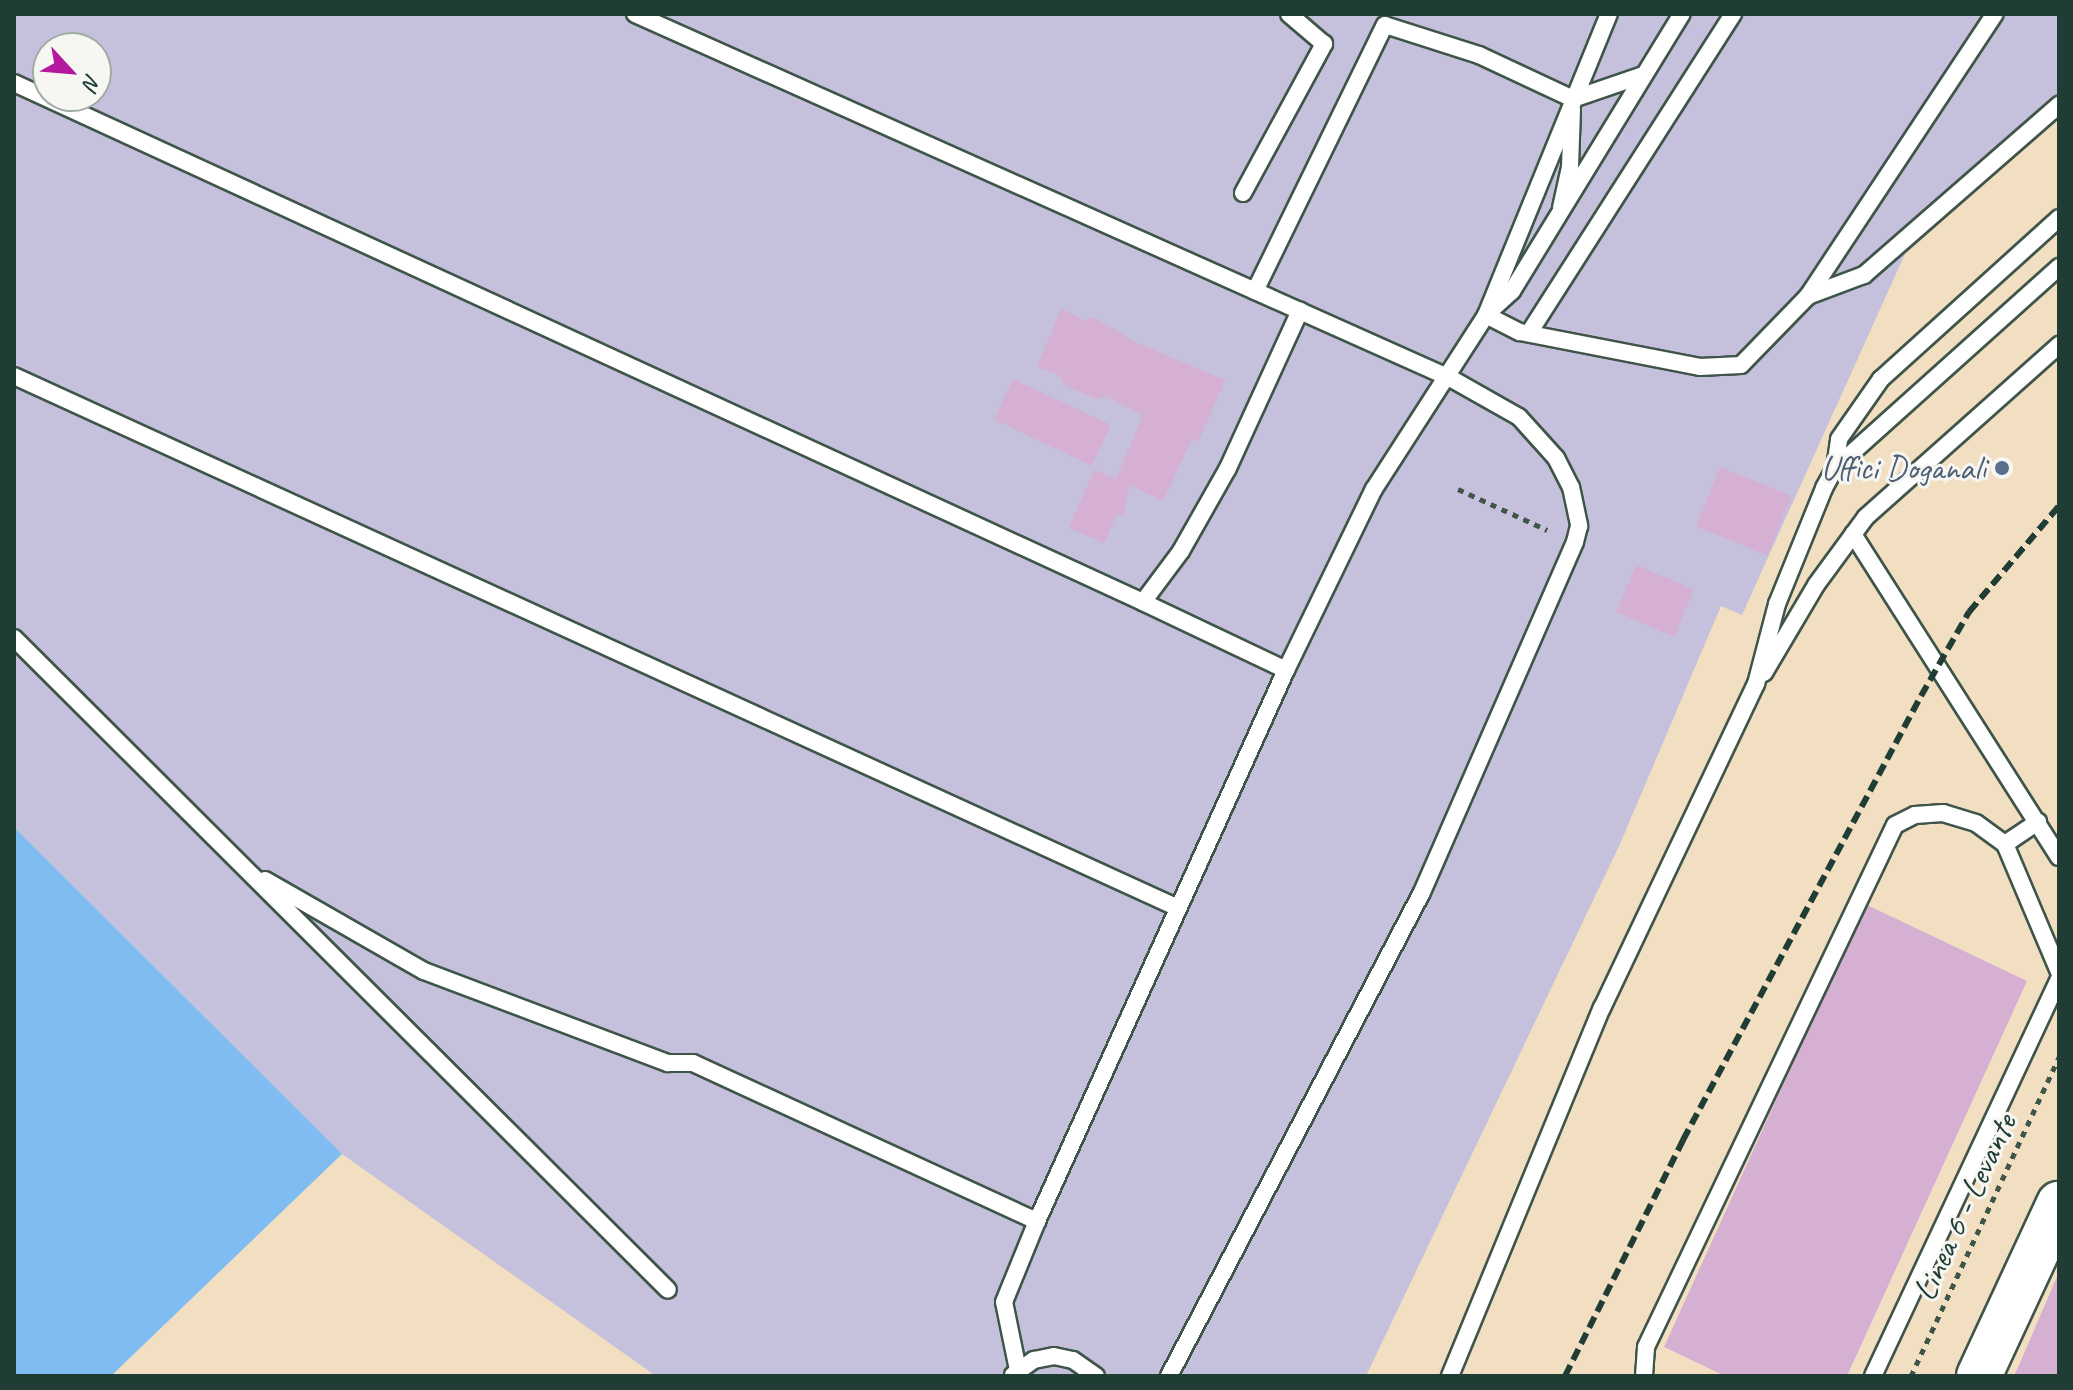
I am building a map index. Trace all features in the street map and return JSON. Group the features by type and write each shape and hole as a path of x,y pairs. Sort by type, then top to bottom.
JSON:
{"main road":[{"path":"1979,1376 2059,1204"}],"lane":[{"path":"635,14 1450,378 1519,417 1556,458 1571,487 1579,526 1575,542 1421,894 1169,1376"},
{"path":"1243,193 1324,44 1289,14"},
{"path":"1096,1376 1073,1360 1054,1356 1015,1373 1004,1302 1037,1221 1286,670 1374,489 1450,378 1486,315 1609,14"},
{"path":"1486,315 1512,291 1682,14"},
{"path":"1529,333 1733,14"},
{"path":"1486,315 1529,333 1700,367 1741,365 1808,296 1995,14"},
{"path":"1255,291 1385,25 1479,55 1573,99 1643,75"},
{"path":"14,83 1286,670"},
{"path":"1559,218 1570,167 1573,99"},
{"path":"1808,296 1864,275 2059,105"},
{"path":"1756,684 1777,604 1835,468 1839,439 1881,379 2059,218"},
{"path":"1835,468 2059,267"},
{"path":"1143,602 1181,551 1228,468 1300,311"},
{"path":"1450,1376 1602,1008 1756,684 1853,534 1904,481 2059,345"},
{"path":"14,376 1178,908"},
{"path":"1853,534 2059,857"},
{"path":"14,638 668,1290"},
{"path":"1644,1376 1646,1347 1895,825 1915,815 1943,813 1976,823 2005,844 2059,972"},
{"path":"2005,844 2038,822"},
{"path":"246,869 424,971 668,1063 693,1063 1037,1221"},
{"path":"1873,1376 2059,979"}],"path":[{"path":"1458,489 1547,530"},
{"name":"Linea 6 - Levante","path":"1911,1376 2059,1057"}],"shaded area":[{"path":"14,14 2059,14 2059,118 1905,254 1742,615 1721,606 1620,844 1366,1376 656,1376 342,1154 14,827"}],"water":[{"path":"14,827 342,1154 111,1376 14,1376"}],"building":[{"path":"1061,309 1086,321 1094,317 1135,342 1225,380 1198,442 1192,439 1163,501 1130,485 1123,516 1117,514 1104,543 1069,528 1094,470 1116,479 1143,415 1106,396 1097,399 1064,385 1059,375 1037,367"},
{"path":"1013,379 1111,425 1092,465 994,420"},
{"path":"1720,467 1791,496 1767,555 1696,526"},
{"path":"1636,565 1694,590 1674,637 1616,612"},
{"path":"1865,904 2027,981 1847,1376 1725,1376 1664,1347"},
{"path":"2059,1272 2059,1376 2014,1376 2019,1365"}],"railway":[{"path":"1565,1376 1683,1140 1921,696 1969,612 2059,506"}],"place":[{"name":"Uffici Doganali","path":"2002,468"}]}
